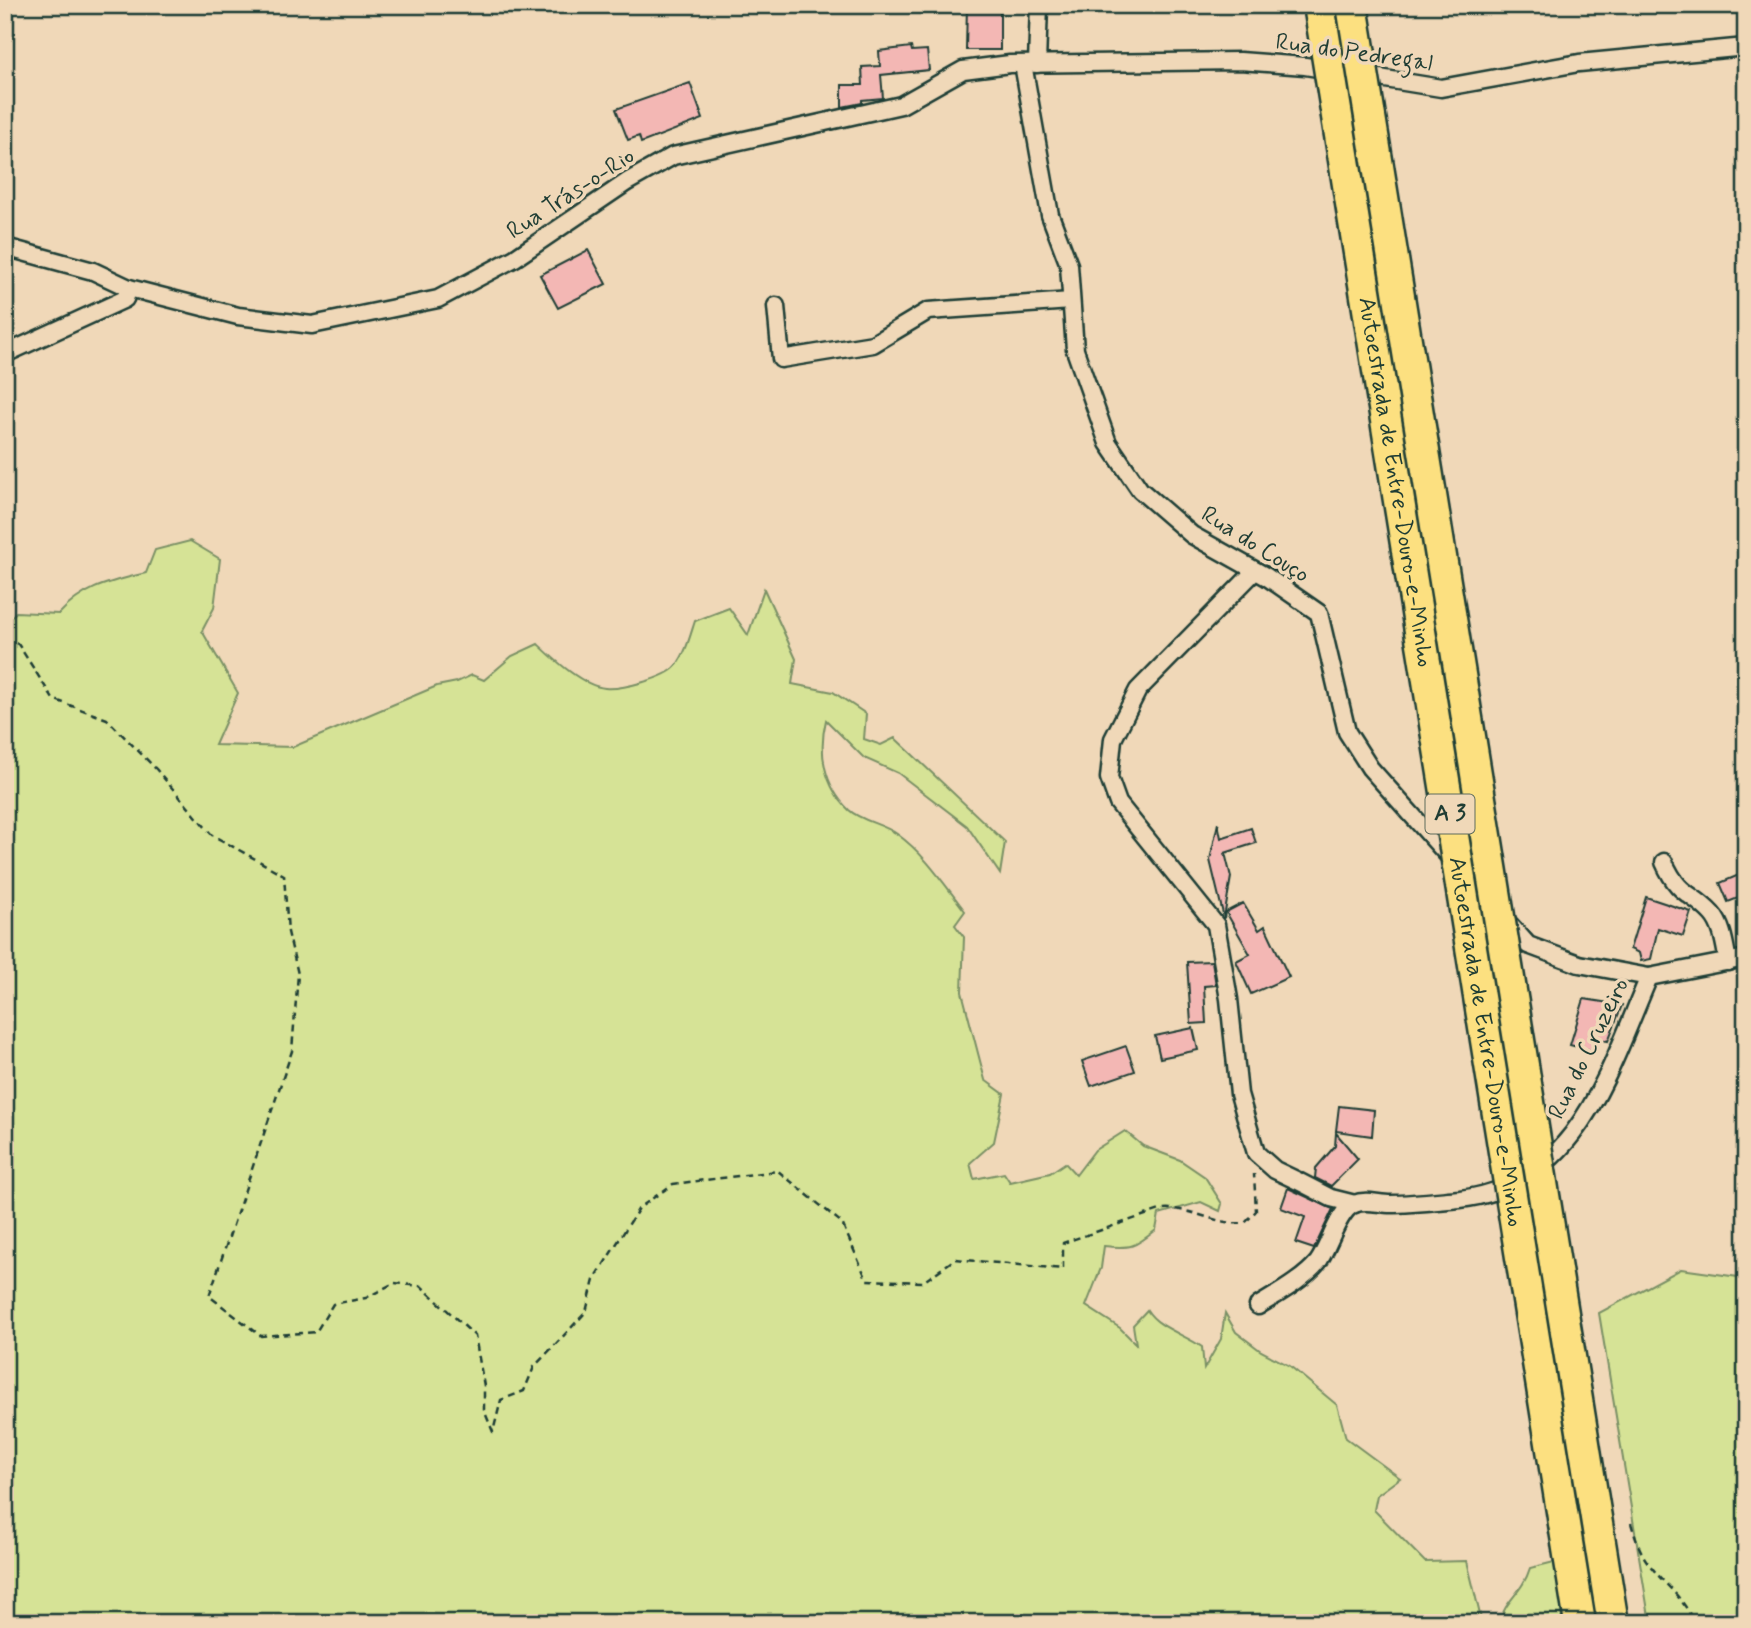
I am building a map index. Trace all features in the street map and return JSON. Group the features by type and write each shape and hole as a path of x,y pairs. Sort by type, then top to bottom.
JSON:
{"highway":[{"name":"Autoestrada de Entre-Douro-e-Minho","path":"1319,5 1580,1623"},
{"name":"Autoestrada de Entre-Douro-e-Minho","path":"1352,5 1613,1623"}],"street":[{"name":"Rua do Couço","path":"1039,5 1030,64 1050,215 1069,265 1075,350 1104,431 1140,491 1192,535 1255,571 1319,613 1343,720 1354,745 1391,792 1528,945 1579,964 1649,977"},
{"name":"Rua do Pedregal","path":"1030,64 1240,61 1305,66 1441,88 1579,63 1746,47"},
{"name":"Rua Trás-o-Rio","path":"5,247 93,271 129,288 238,316 312,325 438,299 515,258 627,182 673,156 901,105 963,71 1030,64"},
{"path":"5,354 125,299 129,288"},
{"path":"776,306 782,359 873,344 928,311 1072,301"},
{"path":"1255,571 1138,690 1113,739 1109,778 1118,803 1216,925 1229,999 1239,1094 1255,1153"},
{"path":"1664,862 1681,891 1712,914 1720,928 1728,962"},
{"path":"1649,977 1746,958"},
{"name":"Rua do Cruzeiro","path":"1255,1153 1275,1170 1331,1198 1355,1204 1389,1204 1489,1194 1531,1174 1576,1133 1595,1099 1649,977"},
{"path":"1258,1306 1316,1264 1332,1241 1347,1208 1355,1204"}],"path":[{"path":"5,638 18,644 53,699 107,719 156,769 212,835 284,875 288,932 298,974 292,1051 209,1296 261,1336 316,1332 334,1304 366,1298 394,1283 421,1286 475,1336 484,1386 484,1410 492,1432 501,1400 524,1391 534,1367 586,1311 594,1280 639,1208 673,1184 778,1171 842,1223 867,1280 923,1282 955,1259 1063,1269 1063,1243 1163,1209 1178,1208 1220,1221 1245,1223 1256,1211 1255,1153"},
{"path":"1631,1523 1636,1544 1651,1567 1690,1611 1693,1623"}],"green space":[{"path":"190,541 220,559 214,608 202,631 238,693 215,745 293,747 437,686 457,682 472,675 484,680 512,656 538,644 569,671 596,686 612,688 643,682 663,675 676,666 695,621 729,608 748,635 764,589 796,659 792,684 833,692 866,714 864,739 881,745 895,738 1005,842 1000,874 967,826 898,773 864,758 826,720 823,744 825,768 841,801 854,814 891,831 907,842 934,870 965,911 955,925 964,937 962,992 985,1080 1004,1094 994,1142 970,1163 974,1179 1004,1173 1010,1182 1050,1173 1065,1163 1076,1175 1095,1150 1125,1131 1143,1146 1180,1160 1205,1177 1222,1204 1220,1211 1201,1202 1159,1214 1156,1230 1137,1243 1127,1247 1104,1246 1101,1268 1086,1306 1120,1328 1136,1344 1133,1325 1147,1310 1158,1322 1202,1347 1204,1369 1221,1339 1225,1313 1236,1332 1261,1351 1290,1366 1337,1405 1346,1438 1400,1478 1377,1495 1374,1510 1425,1562 1467,1561 1482,1623 5,1623 5,624 16,612 59,614 88,591 146,573 155,550"},
{"path":"1681,1269 1738,1277 1746,1293 1746,1623 1650,1623 1599,1313"},
{"path":"1558,1561 1562,1623 1499,1623 1530,1568"}],"building":[{"path":"967,5 1000,5 1000,50 966,50"},
{"path":"911,47 912,51 927,50 929,70 881,75 883,98 862,100 862,103 842,107 842,85 863,85 862,67 880,66 879,51"},
{"path":"690,83 703,119 641,143 639,136 628,140 616,109"},
{"path":"588,250 606,284 558,308 540,275"},
{"path":"1218,823 1221,838 1251,828 1256,843 1225,853 1231,877 1224,918 1210,860"},
{"path":"1746,872 1746,895 1728,902 1720,883"},
{"path":"1646,897 1691,912 1683,936 1658,928 1651,959 1641,961 1639,953 1630,949"},
{"path":"1243,903 1259,930 1265,926 1289,977 1251,994 1236,961 1250,954 1226,912"},
{"path":"1212,961 1216,985 1204,986 1206,1023 1191,1024 1187,962"},
{"path":"1584,999 1622,1005 1608,1041 1598,1039 1593,1051 1570,1045"},
{"path":"1193,1028 1198,1050 1160,1058 1155,1036"},
{"path":"1126,1046 1135,1071 1091,1086 1082,1061"},
{"path":"1339,1106 1374,1110 1372,1136 1336,1131"},
{"path":"1336,1133 1358,1159 1331,1186 1315,1178 1316,1168 1335,1146"},
{"path":"1288,1188 1333,1209 1314,1249 1296,1243 1305,1217 1281,1208"}]}
